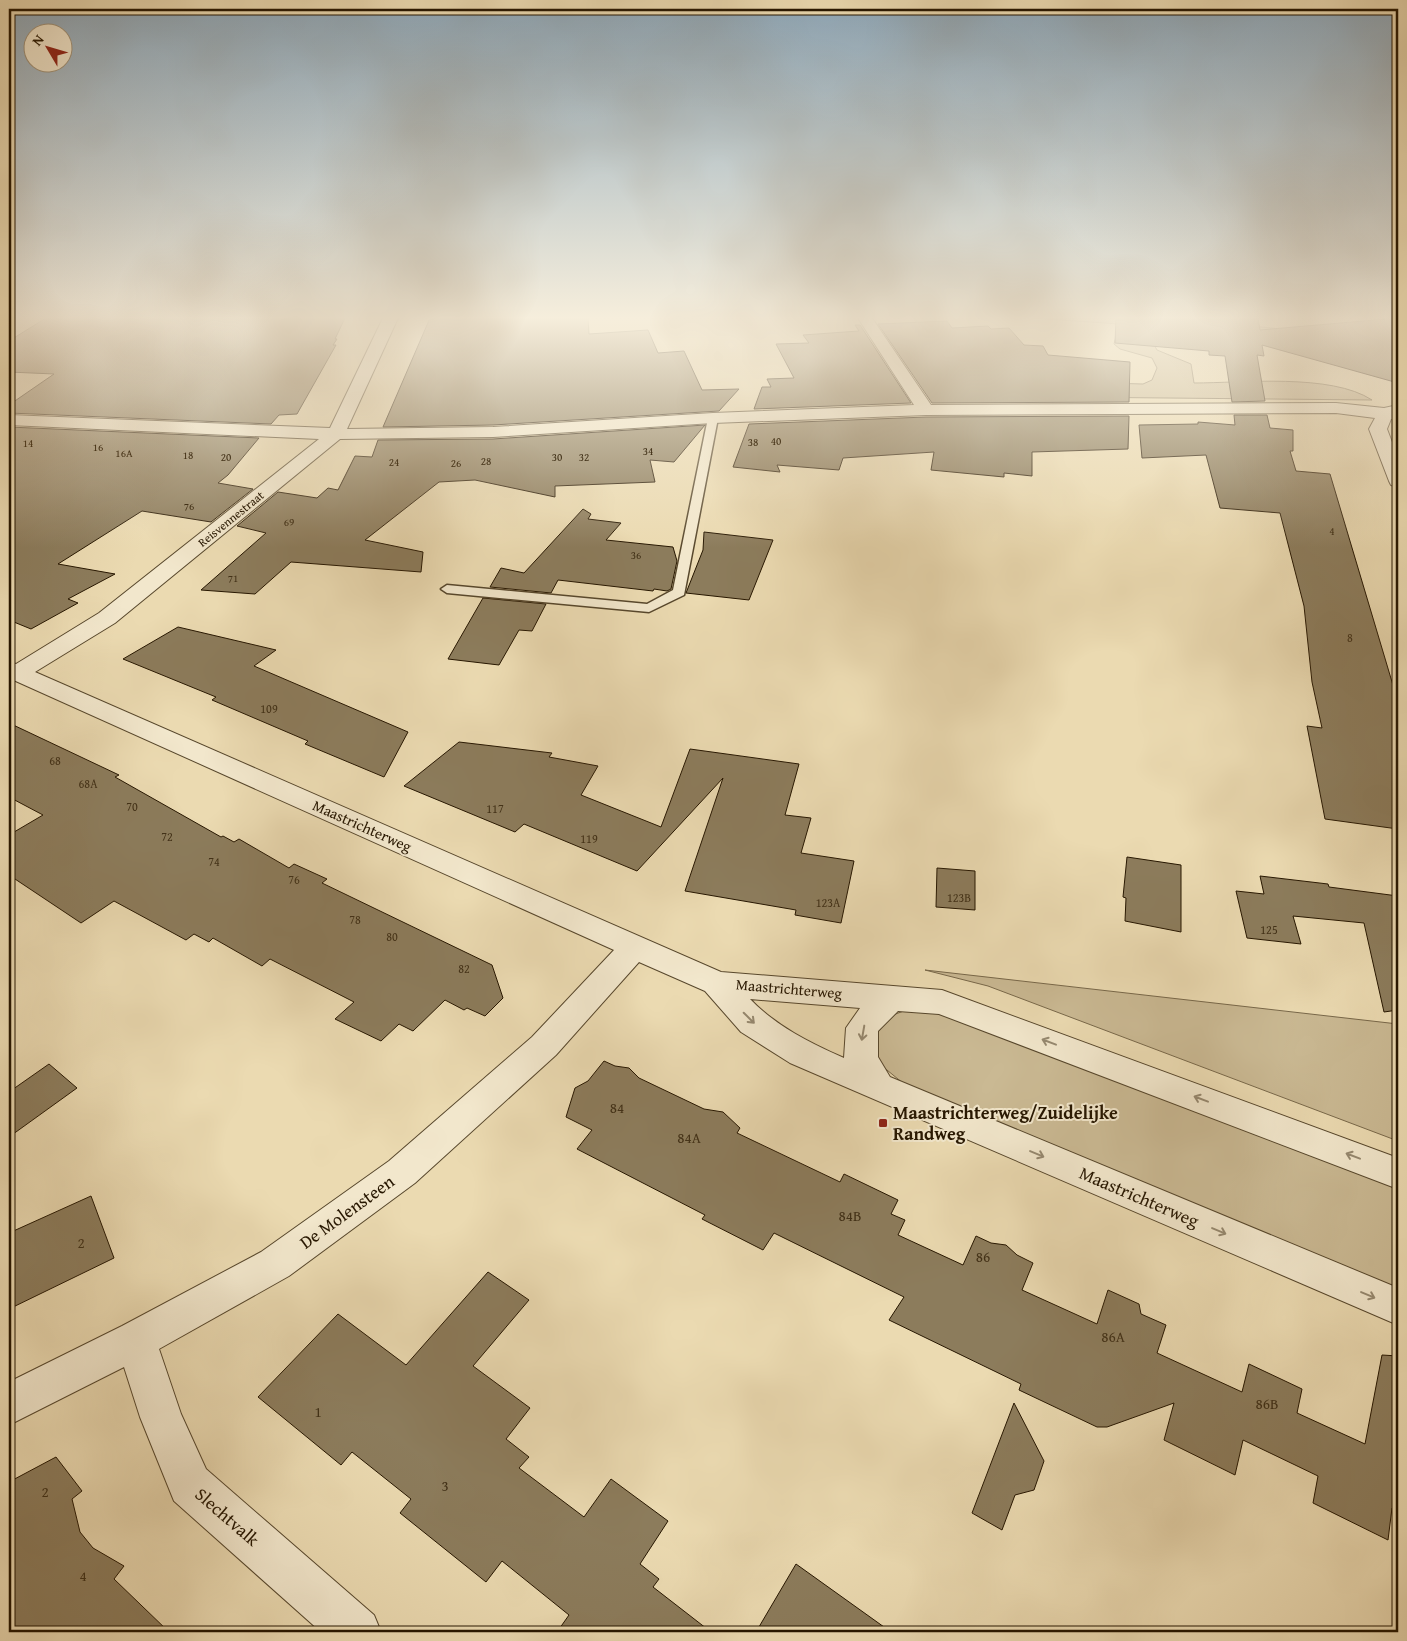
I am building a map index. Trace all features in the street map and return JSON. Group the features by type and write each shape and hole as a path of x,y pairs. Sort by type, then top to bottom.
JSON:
{"street":[{"name":"Reisvennestraat","path":"13,671 107,618 336,434 355,395"},
{"path":"916,395 926,410"},
{"path":"9,420 336,434 493,432 713,418 926,410 1336,408 1394,413"},
{"path":"1394,413 1378,429 1398,481"},
{"name":"Maastrichterweg","path":"13,671 716,983 777,990 942,1002 1398,1174"},
{"name":"De Molensteen","path":"9,1404 136,1340 275,1264 402,1172 544,1046 634,948"},
{"name":"Maastrichterweg","path":"716,983 753,1023 802,1054 1398,1307"},
{"path":"879,1088 861,1058 862,1028 878,1008 893,997"},
{"name":"Slechtvalk","path":"136,1340 161,1417 190,1485 357,1632"}],"lane":[{"path":"447,589 648,608 679,592 713,418"}],"shaded area":[{"path":"1065,395 1360,395 1372,400 1064,397"},
{"path":"925,970 1398,1024 1398,1141 988,986"},
{"path":"915,1007 948,1012 1398,1187 1398,1289 904,1084 876,1061 875,1036 890,1016"}],"building":[{"path":"24,395 308,395 297,414 279,415 271,424 9,413 9,405"},
{"path":"397,395 734,395 719,411 493,425 383,427"},
{"path":"759,395 905,395 911,403 754,409"},
{"path":"926,395 1129,395 1129,402 932,403"},
{"path":"1231,395 1264,395 1265,401 1232,402"},
{"path":"1234,415 1267,415 1270,428 1293,430 1293,451 1290,451 1296,471 1330,474 1398,702 1398,829 1325,819 1307,726 1322,728 1312,682 1304,606 1280,513 1220,508 1206,455 1142,458 1139,425 1198,424 1198,422 1235,425"},
{"path":"1129,416 1128,449 1032,452 1032,476 1004,473 1004,477 931,470 934,452 843,458 839,470 777,465 780,472 733,467 749,424 926,417"},
{"path":"705,425 674,462 650,460 655,482 555,486 555,497 475,480 439,482 365,540 423,552 421,572 291,562 255,594 201,590 266,533 237,526 278,492 317,498 328,488 338,490 355,456 372,457 378,440 493,439"},
{"path":"9,427 259,438 228,475 218,483 253,489 211,522 142,511 58,564 115,574 68,599 78,603 31,629 9,620"},
{"path":"583,509 591,514 588,519 621,523 606,540 673,547 677,561 671,589 667,591 654,589 653,591 558,580 551,593 490,587 501,568 524,573"},
{"path":"704,532 773,540 749,600 686,593 703,550"},
{"path":"483,598 546,604 532,631 519,630 499,665 448,659"},
{"path":"178,627 276,650 254,666 408,732 384,777 305,744 308,741 212,700 216,697 123,659"},
{"path":"9,723 119,775 115,777 221,837 223,836 234,842 239,839 289,868 294,864 327,879 322,883 492,965 503,998 485,1016 467,1008 464,1010 445,1000 413,1031 399,1024 381,1041 335,1019 354,1002 270,959 262,966 213,938 209,942 194,934 186,940 114,901 81,923 9,875 9,835 43,815 9,797"},
{"path":"459,742 552,753 549,757 598,766 581,795 661,827 690,749 799,764 785,815 811,818 801,853 854,861 841,923 795,915 796,910 685,891 723,778 637,871 524,824 515,832 404,786"},
{"path":"1127,857 1181,865 1181,932 1125,921 1126,898 1123,897"},
{"path":"937,868 975,871 975,910 936,907"},
{"path":"1260,876 1328,884 1329,887 1398,896 1398,1010 1384,1012 1364,923 1293,916 1301,944 1247,938 1236,891 1264,894"},
{"path":"604,1061 615,1066 629,1068 639,1078 704,1109 723,1112 740,1128 737,1133 840,1182 844,1174 898,1200 891,1214 905,1220 898,1235 963,1265 976,1236 991,1243 1006,1245 1017,1255 1033,1263 1022,1290 1097,1324 1108,1290 1139,1304 1141,1314 1166,1325 1157,1353 1242,1392 1249,1364 1302,1389 1297,1413 1365,1444 1382,1355 1398,1356 1398,1511 1392,1508 1388,1540 1313,1503 1318,1476 1243,1440 1235,1475 1164,1440 1174,1403 1107,1427 1097,1427 1019,1390 1021,1384 889,1320 904,1297 774,1233 763,1250 702,1219 705,1215 577,1149 592,1130 566,1117 575,1088 588,1081"},
{"path":"49,1064 77,1088 9,1137 9,1092"},
{"path":"91,1196 114,1258 9,1309 9,1233"},
{"path":"488,1272 529,1300 473,1366 530,1408 506,1439 529,1457 519,1468 584,1517 611,1479 668,1521 640,1564 659,1579 653,1587 711,1632 557,1632 569,1615 502,1561 486,1582 400,1513 411,1499 352,1452 341,1465 258,1397 338,1314 406,1365"},
{"path":"1014,1403 1044,1461 1034,1490 1015,1495 1002,1530 972,1513"},
{"path":"56,1457 82,1491 72,1499 80,1532 93,1548 124,1566 114,1579 169,1632 9,1632 9,1482"},
{"path":"796,1564 891,1632 756,1632"}],"place":[{"name":"Maastrichterweg/Zuidelijke Randweg","path":"883,1123"}]}
